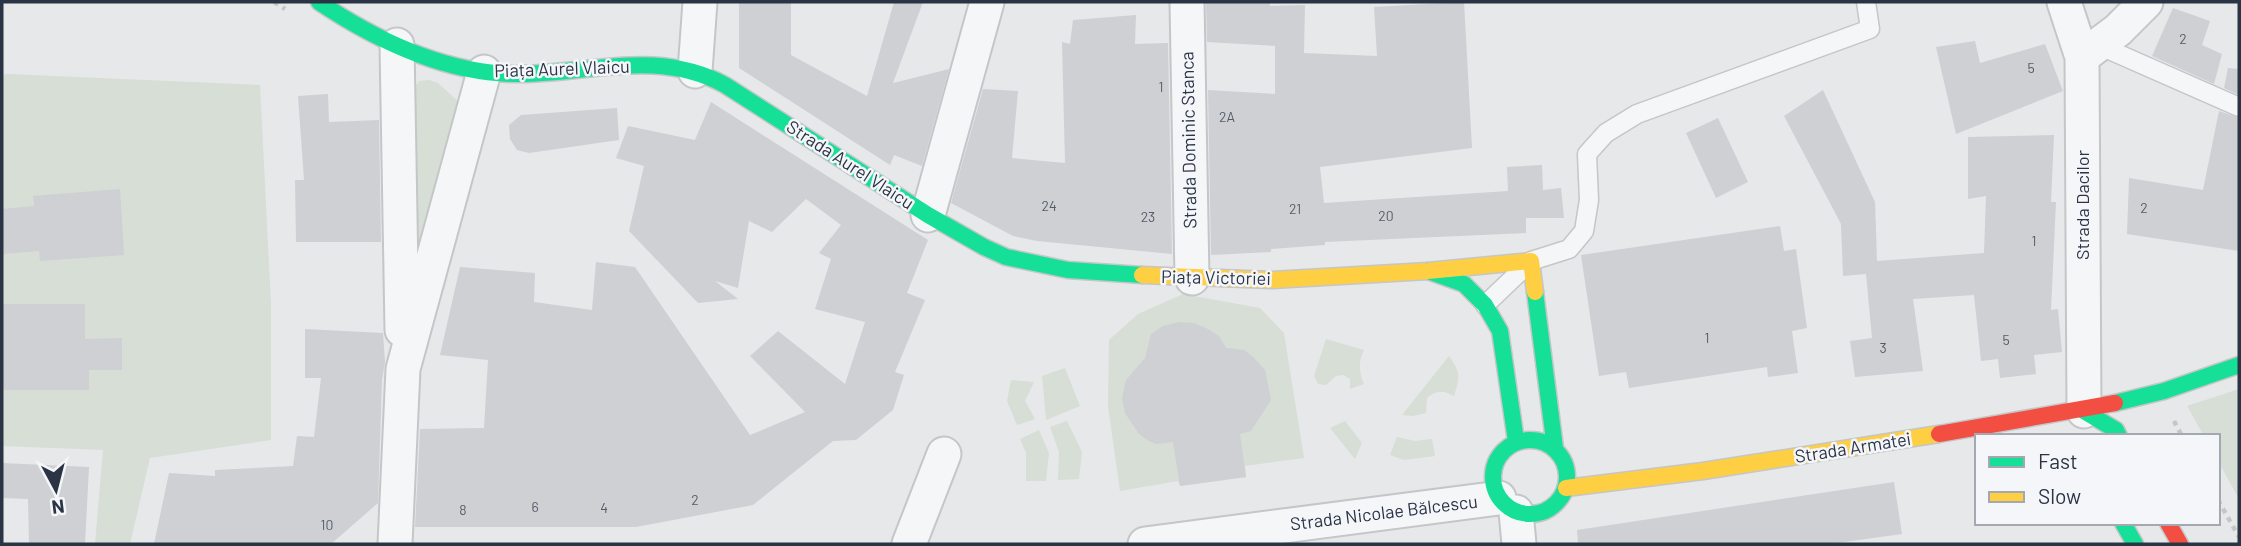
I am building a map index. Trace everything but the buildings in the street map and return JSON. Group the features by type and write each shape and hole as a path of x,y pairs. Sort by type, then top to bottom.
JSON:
{"main road":[{"name":"Piața Aurel Vlaicu","path":"319,2 397,45 452,65 484,72 520,74 632,67 695,71"},
{"name":"Strada Aurel Vlaicu","path":"695,71 725,85 928,215 1006,257"},
{"name":"Piața Victoriei","path":"1006,257 1068,270 1192,278 1272,279 1428,271 1531,261"},
{"path":"1531,261 1558,452 1568,472 1566,488 1560,500 1549,509 1522,522 1493,482 1494,465 1503,451 1516,441 1536,439 1558,452 1622,482"},
{"name":"Piața Victoriei","path":"1428,271 1464,285 1485,305 1500,331 1516,441"},
{"name":"Strada Armatei","path":"1566,488 1758,464 2084,417 2204,379 2239,365"},
{"path":"2084,417 2116,430 2118,434"},
{"path":"2124,525 2135,544"},
{"path":"2169,525 2180,544"}],"street":[{"path":"695,71 700,2"},
{"path":"928,215 988,2"},
{"name":"Strada Dominic Stanca","path":"1187,2 1192,278"},
{"name":"Strada Dacilor","path":"2064,2 2090,51 2084,417"},
{"path":"2090,51 2118,30 2146,2"},
{"path":"395,544 403,369 397,45"},
{"path":"403,369 484,72"},
{"path":"908,544 944,454"},
{"name":"Strada Nicolae Bălcescu","path":"1145,544 1522,522"}],"lane":[{"path":"1485,305 1531,261 1569,249 1584,231 1589,200 1587,154 1606,133 1637,114 1870,29 1866,2"},
{"path":"2090,51 2239,107"}],"path":[{"path":"2220,504 2239,537"}],"shaded area":[{"path":"2,75 260,85 271,304 271,440 150,458 130,544 95,544 103,450 2,446"},
{"path":"419,81 438,83 461,104 421,255 411,252 414,88"},
{"path":"1183,294 1260,308 1284,333 1304,458 1245,466 1246,477 1180,486 1178,481 1120,491 1108,406 1109,340 1138,314"},
{"path":"1326,339 1364,350 1360,367 1364,384 1350,389 1350,379 1343,375 1336,376 1326,385 1318,384 1314,376"},
{"path":"1449,356 1458,375 1454,396 1443,392 1433,393 1427,398 1426,413 1402,415"},
{"path":"1065,368 1080,406 1046,420 1042,376"},
{"path":"1011,380 1034,382 1025,401 1035,419 1017,425 1007,401"},
{"path":"2239,389 2239,499 2220,465 2220,434 2203,434 2187,406"},
{"path":"1067,421 1082,452 1079,479 1058,480 1059,452 1050,427"},
{"path":"1345,421 1362,443 1355,459 1330,428"},
{"path":"1039,430 1049,453 1046,481 1026,481 1026,453 1020,439"},
{"path":"1397,437 1415,441 1432,439 1435,456 1404,460 1390,455"}],"traffic: fast":[{"path":"319,2 390,43 467,69 521,74 650,65 700,74 725,85 928,215 984,247 1006,257 1068,270 1142,275"},
{"path":"1428,271 1464,284 1485,305 1500,331 1516,441"},
{"path":"1535,292 1555,448"},
{"path":"2115,403 2164,391 2239,365"},
{"path":"2084,411 2116,430 2118,434"},
{"path":"1523,440 1537,440 1551,446 1561,456 1567,477 1561,498 1551,508 1537,514 1523,514 1509,508 1499,498 1493,484 1493,470 1499,456 1509,446 1523,440"},
{"path":"2124,525 2135,544"}],"traffic: slow":[{"path":"1142,275 1272,280 1428,271 1531,261 1535,292"},
{"path":"1566,488 1703,471 1939,434"}],"traffic: jam":[{"path":"1939,434 2115,403"},
{"path":"2169,525 2180,544"}]}
